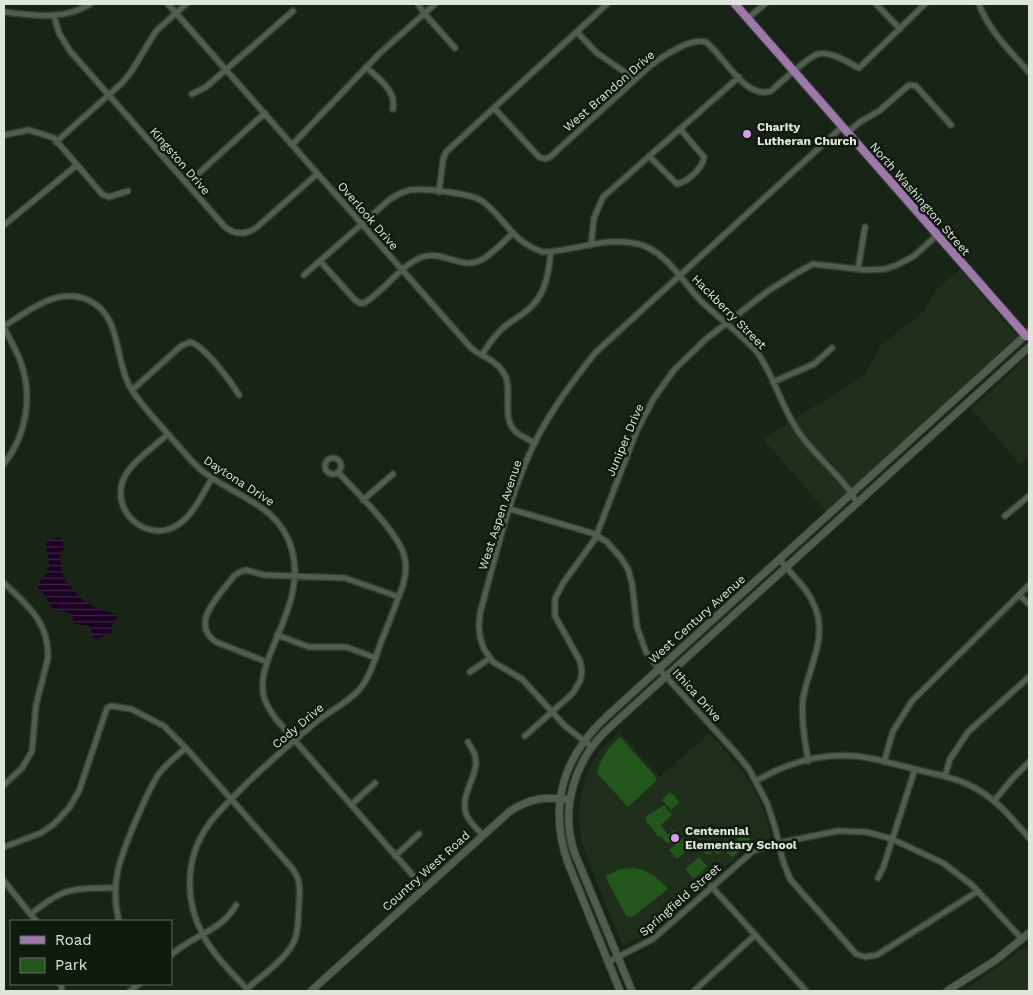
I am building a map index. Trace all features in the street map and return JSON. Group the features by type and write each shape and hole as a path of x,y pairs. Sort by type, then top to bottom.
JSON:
{"main road":[{"name":"North Washington Street","path":"735,4 844,130 1028,336"},
{"name":"West Century Avenue","path":"620,991 564,850 559,820 560,798 568,769 583,741 600,722 1028,336"},
{"name":"West Century Avenue","path":"632,991 574,849 569,821 570,800 578,772 592,747 604,732 1029,347"},
{"name":"Country West Road","path":"311,991 509,812 522,803 544,797 570,800"},
{"path":"947,991 996,960 1029,933"}],"street":[{"path":"4,12 54,16 90,4"},
{"name":"Overlook Drive","path":"168,4 464,340 475,351 498,365 504,374 508,390 510,425 516,432 535,443"},
{"path":"56,142 128,76 156,31 186,4"},
{"path":"418,4 455,48"},
{"path":"292,146 366,67 435,4"},
{"path":"439,192 443,160 446,152 607,4"},
{"path":"748,18 765,4"},
{"path":"876,4 900,29"},
{"path":"794,71 816,54 827,54 840,58 859,68 925,4"},
{"path":"979,4 984,16 1001,42 1029,72"},
{"path":"192,94 202,90 293,11"},
{"name":"Kingston Drive","path":"54,16 65,45 225,227 235,233 243,233 256,228 318,174"},
{"path":"577,32 596,53 626,73 633,81"},
{"name":"West Brandon Drive","path":"494,108 544,159 550,157 633,81 661,59 690,43 698,41 709,45 750,89 764,93 771,91 794,71"},
{"path":"366,67 388,89 393,99 393,109"},
{"path":"592,244 594,218 603,197 739,77"},
{"name":"West Aspen Avenue","path":"490,658 484,649 480,637 479,619 510,509 535,443 544,426 568,388 595,353 679,274 844,130 878,111 909,85 916,86 951,125"},
{"path":"187,184 265,113"},
{"path":"650,156 676,184 683,183 703,164 704,157 680,129"},
{"path":"4,135 29,130 54,138 102,194 109,197 128,192"},
{"path":"4,225 77,165"},
{"name":"Hackberry Street","path":"304,275 389,200 399,194 415,190 467,195 478,199 489,207 512,234 533,249 543,252 606,242 639,244 652,250 679,274 700,299 757,352 764,362 783,406 803,438 852,494 857,503"},
{"path":"858,270 865,227"},
{"path":"320,260 355,300 362,304 415,261 431,256 445,257 464,262 480,261 512,234"},
{"name":"Juniper Drive","path":"525,736 576,689 580,681 582,672 577,656 556,616 555,599 559,588 597,535 637,430 649,406 669,377 686,357 726,323 781,282 813,264 858,270 875,270 897,266 914,256 937,235"},
{"path":"482,354 489,343 504,327 521,316 537,300 543,288 551,252"},
{"name":"Daytona Drive","path":"4,327 48,300 58,296 76,296 89,300 100,308 112,325 121,366 132,390 168,434 192,462 212,478 262,507 280,523 292,550 295,576 291,600 262,680 264,698 272,714 424,888"},
{"path":"4,327 22,365 26,379 27,401 26,416 20,436 4,464"},
{"path":"132,390 181,346 190,342 199,346 228,378 240,396"},
{"path":"773,382 814,364 832,348"},
{"path":"168,434 132,466 123,481 120,492 121,503 133,522 143,528 155,531 174,528 189,514 212,478"},
{"name":"Cody Drive","path":"248,990 214,952 202,934 193,913 190,879 197,846 204,831 215,816 256,774 320,719 355,694 369,675 399,597 406,571 402,549 393,534 338,472"},
{"path":"363,500 393,474"},
{"path":"1005,516 1029,496"},
{"name":"Ithica Drive","path":"510,509 597,535 617,552 628,569 634,589 638,634 646,652 659,669 736,753 756,781 770,810 784,866 794,884 851,950 860,956 871,957 877,955 978,891"},
{"path":"780,559 809,595 819,622 819,643 806,686 803,705 803,732 808,760"},
{"path":"267,662 212,640 205,630 205,616 234,576 240,572 246,570 264,575 349,579 399,597"},
{"path":"4,583 29,607 40,621 46,634 48,650 36,704 32,750 22,768 4,785"},
{"path":"884,762 893,731 908,706 1029,585"},
{"path":"1019,595 1029,604"},
{"path":"278,635 309,647 346,647 376,658"},
{"path":"470,672 490,658 493,662 522,679 565,726 592,747"},
{"path":"945,776 950,759 968,732 1029,677"},
{"path":"4,847 41,833 54,824 69,808 78,791 105,710 109,706 131,709 157,721 186,748 291,867 300,881 297,933 293,943 287,952 248,990"},
{"path":"468,742 475,754 476,762 466,795 465,809 471,822 483,835"},
{"path":"119,920 115,888 120,860 147,794 164,768 186,748"},
{"path":"756,781 782,767 808,760 847,756 884,762 945,776 967,784 994,801 1029,838"},
{"path":"994,801 1029,762"},
{"path":"878,878 883,868 915,769"},
{"path":"351,805 375,783"},
{"name":"Springfield Street","path":"608,962 653,939 749,853 778,843 846,830 868,832 892,839 943,863 978,891 1022,939"},
{"path":"395,856 419,834"},
{"path":"4,881 35,920"},
{"path":"711,886 806,991"},
{"path":"31,914 49,900 66,891 87,888 115,888"},
{"path":"172,954 226,919 236,905"},
{"path":"694,991 755,935"}],"shaded area":[{"path":"960,269 1019,338 827,513 763,439 865,374 881,345 922,313 938,288"},
{"path":"1029,355 1029,456 1020,464 971,409"},
{"path":"59,537 63,540 64,549 60,555 61,570 64,578 78,596 93,607 117,615 116,621 112,625 111,634 96,639 93,637 90,626 76,624 70,613 52,608 43,592 36,586 44,577 49,565 46,544 52,539"},
{"name":"Centennial Elementary School","path":"619,731 660,777 709,733 751,783 765,814 771,838 746,848 654,931 622,946 581,841 579,819 580,798 587,772 599,752"},
{"path":"1027,946 1029,948 1029,988 1027,991 963,991"}],"green space":[{"path":"620,737 656,777 656,781 628,807 597,773 605,754"},
{"path":"670,792 680,802 671,810 662,800"},
{"path":"664,805 672,815 661,825 667,834 671,834 673,830 677,833 671,843 665,842 662,837 657,836 647,823 645,817"},
{"path":"742,834 746,838 749,837 750,840 733,857 720,844 726,839 733,847 736,845 735,841"},
{"path":"682,838 691,847 677,859 669,850"},
{"path":"719,845 724,849 717,855 713,851"},
{"path":"704,847 711,848 713,851 710,855 704,853"},
{"path":"699,857 707,866 694,879 685,869"},
{"path":"636,868 651,874 668,889 632,917 626,916 605,876 620,869"}],"place":[{"name":"Charity Lutheran Church","path":"747,134"},
{"name":"Centennial Elementary School","path":"675,838"}]}
